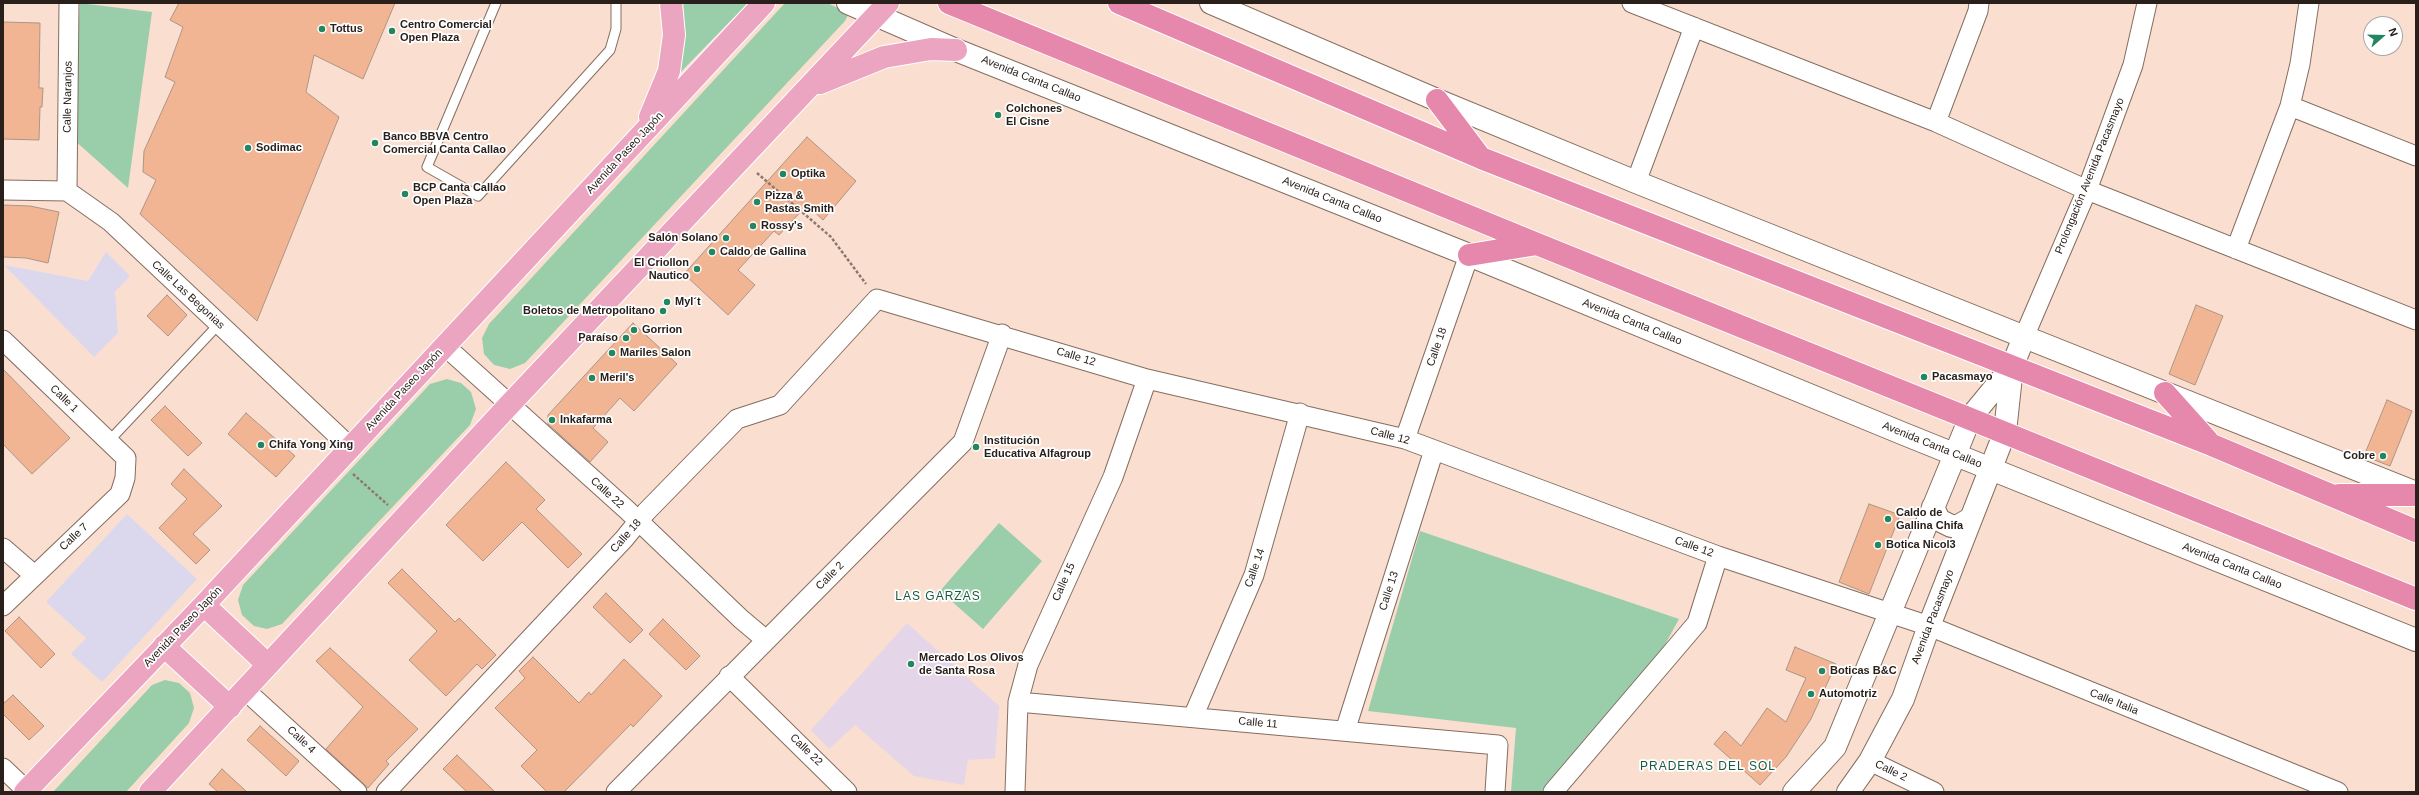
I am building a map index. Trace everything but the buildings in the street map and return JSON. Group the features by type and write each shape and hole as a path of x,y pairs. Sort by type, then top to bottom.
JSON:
{"highway":[{"path":"949,3 1536,244 2416,599"},
{"path":"1119,3 1481,158 2212,445 2329,496 2416,531"},
{"path":"1436,100 1481,158"},
{"path":"1469,255 1536,244"},
{"path":"2164,393 2212,445"},
{"path":"2329,496 2416,494"}],"main road":[{"path":"639,138 656,105 669,71 674,35 671,3"},
{"name":"Avenida Paseo Japón","path":"25,791 204,605 446,347 764,3"},
{"name":"Avenida Canta Callao","path":"848,3 882,9 956,50 1469,255 1955,455 2416,640"},
{"path":"1211,3 1436,100 1636,182 2416,494"},
{"path":"150,792 510,404 882,9"},
{"path":"810,87 884,57 931,49 956,50"},
{"name":"Prolongación Avenida Pacasmayo","path":"2012,367 2024,337"},
{"path":"1794,792 1835,747 1970,418 2012,367"},
{"name":"Avenida Pacasmayo","path":"1848,792 1870,761 1903,699 1928,626 2005,432 2012,367"},
{"path":"1933,508 1939,520 1951,526 1965,524 1970,519"},
{"path":"204,605 268,665"},
{"path":"164,646 230,707"}],"street":[{"name":"Calle Naranjos","path":"67,191 69,3"},
{"path":"1632,3 1936,122 2087,190 2416,320"},
{"path":"1936,122 1979,3"},
{"name":"Prolongación Avenida Pacasmayo","path":"2024,337 2087,190 2133,65 2147,3"},
{"path":"2236,249 2290,106 2300,64 2309,3"},
{"path":"1636,182 1694,27"},
{"path":"2290,106 2416,156"},
{"path":"3,190 67,191"},
{"name":"Calle Las Begonias","path":"67,191 111,222 219,324 345,454"},
{"name":"Calle 18","path":"1405,439 1469,255"},
{"name":"Calle 18","path":"386,792 638,522 737,419 780,405 877,299"},
{"name":"Calle 12","path":"877,299 1002,334 1147,378 1405,439 1718,556 1890,614"},
{"name":"Calle 2","path":"616,792 729,676 963,442 1002,334"},
{"name":"Calle 1","path":"3,340 126,458"},
{"name":"Calle 22","path":"446,347 766,640"},
{"name":"Calle 15","path":"1015,792 1018,702 1028,665 1113,477 1147,378"},
{"name":"Calle 14","path":"1192,716 1254,575 1300,413"},
{"name":"Calle 13","path":"1345,731 1434,450"},
{"name":"Calle 7","path":"3,606 34,574 120,494 125,478 126,458"},
{"path":"3,548 34,574"},
{"path":"1553,792 1697,623 1718,556"},
{"name":"Calle Italia","path":"1890,614 1928,626 2338,792"},
{"name":"Calle 22","path":"729,676 840,789"},
{"name":"Calle 4","path":"245,690 357,792"},
{"name":"Calle 11","path":"1018,702 1192,716 1498,745 1494,792"},
{"name":"Calle 2","path":"1870,761 1934,792"},
{"path":"3,768 25,791"}],"lane":[{"path":"496,3 427,166 478,196 610,50 616,29 616,3"},
{"path":"108,442 219,324"}],"path":[{"path":"741,160 831,237 877,299"},
{"path":"345,454 403,519"}],"shaded area":[{"path":"106,252 130,276 115,292 118,333 94,357 4,265 88,281"},
{"path":"127,514 197,579 102,682 71,654 86,638 46,602"},
{"name":"Mercado Los Olivos de Santa Rosa","path":"907,623 999,706 995,758 968,760 964,785 914,776 855,725 829,749 811,730"}],"green space":[{"path":"80,3 152,12 128,188 73,139"},
{"path":"683,3 748,3 672,81 684,22"},
{"path":"785,3 827,3 849,13 845,21 525,363 510,369 494,365 484,354 482,338 489,324"},
{"path":"447,379 461,383 471,392 476,409 470,425 282,624 267,629 254,626 242,615 238,600 243,585 430,384"},
{"path":"999,523 1042,561 983,629 940,591"},
{"path":"1420,531 1679,619 1661,652 1544,792 1511,792 1516,728 1368,711"},
{"path":"165,680 179,683 190,693 194,708 189,723 126,792 53,792 152,685"}],"place":[{"name":"Tottus","path":"322,29"},
{"name":"Centro Comercial Open Plaza","path":"392,31"},
{"name":"Colchones El Cisne","path":"998,115"},
{"name":"Banco BBVA Centro Comercial Canta Callao","path":"375,143"},
{"name":"Sodimac","path":"248,148"},
{"name":"Optika","path":"783,174"},
{"name":"BCP Canta Callao Open Plaza","path":"405,194"},
{"name":"Pizza & Pastas Smith","path":"757,202"},
{"name":"Rossy's","path":"753,226"},
{"name":"Salón Solano","path":"726,238"},
{"name":"Caldo de Gallina","path":"712,252"},
{"name":"El Criollon Nautico","path":"697,269"},
{"name":"Myl´t","path":"667,302"},
{"name":"Boletos de Metropolitano","path":"663,311"},
{"name":"Gorrion","path":"634,330"},
{"name":"Paraíso","path":"626,338"},
{"name":"Mariles Salon","path":"612,353"},
{"name":"Pacasmayo","path":"1924,377"},
{"name":"Meril's","path":"592,378"},
{"name":"Inkafarma","path":"552,420"},
{"name":"Chifa Yong Xing","path":"261,445"},
{"name":"Institución Educativa Alfagroup","path":"976,447"},
{"name":"Cobre","path":"2383,456"},
{"name":"Caldo de Gallina Chifa","path":"1888,519"},
{"name":"Botica Nicol3","path":"1878,545"},
{"name":"Mercado Los Olivos de Santa Rosa","path":"911,664"},
{"name":"Boticas B&C","path":"1822,671"},
{"name":"Automotriz","path":"1811,694"}],"district":[{"name":"LAS GARZAS","path":"938,597"},
{"name":"PRADERAS DEL SOL","path":"1708,767"}]}
